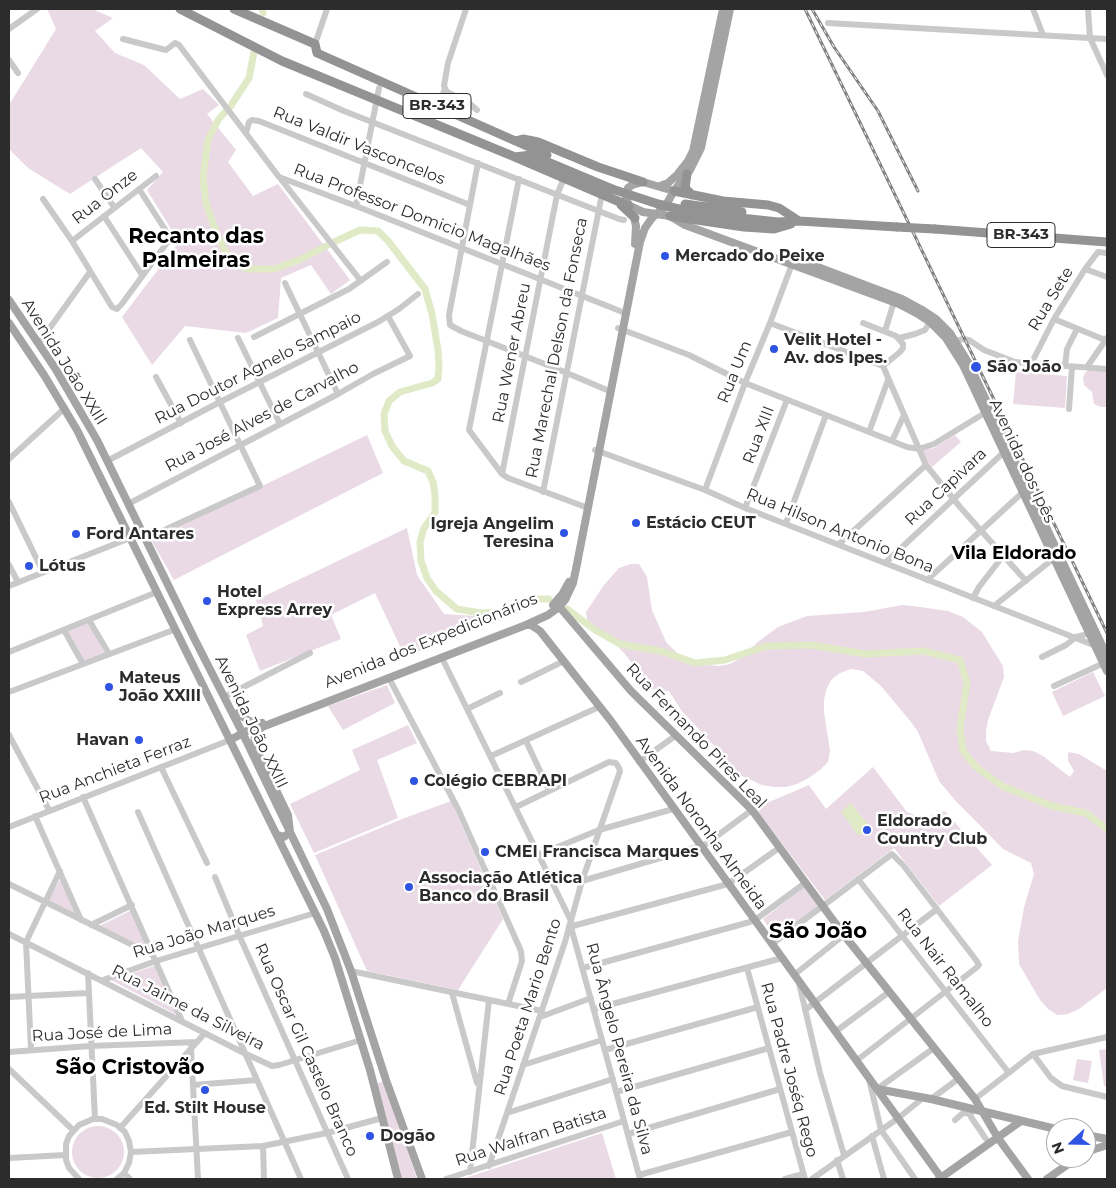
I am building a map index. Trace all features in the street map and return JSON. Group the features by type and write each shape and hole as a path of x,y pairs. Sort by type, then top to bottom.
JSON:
{"highway":[{"name":"BR-343","path":"180,9 282,61 514,157 531,155 555,162"},
{"path":"234,9 315,44"},
{"name":"BR-343","path":"315,44 317,53 515,141 608,190 658,204 684,207 713,215 778,222 799,221 935,229 1107,242"},
{"path":"515,141 523,139 538,142 598,167 643,182"},
{"path":"514,157 564,178 608,190 630,206"},
{"path":"688,174 685,188 692,195"},
{"path":"608,190 635,218"},
{"path":"674,191 723,201 768,205 779,208 799,221"},
{"path":"670,216 744,227 774,229 799,221"}],"main road":[{"path":"659,186 668,183 677,175 688,162 693,151 723,9"},
{"path":"638,241 644,228 668,202 696,160 703,142 730,9"},
{"path":"638,241 635,218 626,199 628,188 643,182 674,191"},
{"path":"659,186 666,194 668,202"},
{"path":"630,206 642,212 657,214"},
{"name":"Avenida dos Ipês","path":"657,214 670,216 685,225 894,302 930,322 946,338 957,354 988,411 1004,452 1011,461 1022,493 1053,559 1092,631"},
{"name":"Avenida dos Expedicionários","path":"597,450 606,390 638,241"},
{"name":"Avenida dos Ipês","path":"792,264 794,258 902,299 936,319 956,341 1106,664"},
{"name":"Avenida João XXIII","path":"9,300 39,343 87,422 195,640 245,733 327,909 351,970 386,1080 422,1179"},
{"name":"Avenida João XXIII","path":"9,323 66,409 315,913 334,958 370,1070 398,1179"},
{"name":"Avenida dos Expedicionários","path":"261,726 526,625 558,605 570,577 586,508 620,329"},
{"path":"66,409 81,428 85,428 87,422"},
{"path":"86,448 88,442 94,442 101,455 107,461"},
{"name":"Rua Fernando Pires Leal","path":"558,605 617,676 675,736 752,810 866,964 984,1112 998,1138 1028,1179"},
{"path":"526,625 540,631 540,616"},
{"name":"Avenida dos Expedicionários","path":"230,740 540,616"},
{"path":"176,631 184,632 189,628"},
{"name":"Avenida Noronha Almeida","path":"540,631 599,707 701,846 941,1179"},
{"path":"184,647 187,642 195,640"},
{"path":"226,700 238,713 261,726 255,736 254,746"},
{"path":"238,713 245,733 254,746 286,808 290,832 284,837 278,835"},
{"path":"284,848 289,844 296,845"},
{"path":"370,1070 377,1072 382,1068"},
{"path":"373,1083 386,1080"},
{"path":"877,1089 1046,1127"},
{"path":"941,1179 1021,1122"},
{"path":"1047,1179 1063,1168"}],"street":[{"path":"9,29 37,9"},
{"path":"315,44 327,9"},
{"path":"438,106 445,89 444,83 448,63 466,9"},
{"path":"1033,9 1043,35"},
{"path":"1088,9 1090,38 1107,75"},
{"path":"828,23 1107,39"},
{"name":"Rua Professor Domicio Magalhães","path":"123,39 166,50 175,43 178,45 279,177 624,312"},
{"path":"9,60 18,72"},
{"path":"356,206 379,88"},
{"path":"445,89 477,110"},
{"name":"Rua Marechal Delson da Fonseca","path":"306,94 372,122 624,220"},
{"name":"Rua Valdir Vasconcelos","path":"246,132 248,122 254,120 470,205"},
{"path":"478,163 449,316 452,327 606,390"},
{"name":"Rua Onze","path":"72,241 156,176"},
{"path":"279,177 361,281"},
{"name":"Rua Wener Abreu","path":"502,474 540,279 558,195 564,178"},
{"path":"95,179 114,207"},
{"path":"519,179 469,426 470,432 502,474 508,478 586,508"},
{"path":"43,199 115,309 121,305 169,240 166,231 139,188"},
{"name":"Rua Marechal Delson da Fonseca","path":"543,492 598,211 608,190"},
{"path":"104,216 142,275"},
{"name":"Rua Sete","path":"1031,364 1054,319 1085,269 1099,252 1107,253"},
{"path":"254,337 361,281 387,262"},
{"name":"Rua Um","path":"705,490 792,264"},
{"path":"1085,269 1107,277"},
{"path":"39,343 90,272"},
{"path":"285,282 338,394"},
{"name":"Rua Doutor Agnelo Sampaio","path":"107,461 388,316 418,294"},
{"path":"885,331 894,302"},
{"name":"Rua José Alves de Carvalho","path":"128,504 410,356 388,316"},
{"path":"1054,319 1106,339 1087,368"},
{"path":"899,338 925,330 930,322"},
{"path":"770,323 883,366 926,465 1026,581"},
{"path":"863,324 899,338 903,346 900,352 883,366"},
{"path":"1069,409 1067,349 1077,328"},
{"path":"620,329 689,355 745,383 907,447 919,449 934,444 988,411"},
{"path":"238,338 280,424"},
{"path":"145,539 260,486 190,340"},
{"path":"956,341 969,340 984,350 1010,361 1107,369"},
{"path":"156,377 181,423"},
{"path":"869,432 888,380"},
{"name":"Rua XIII","path":"745,508 787,400"},
{"path":"9,458 66,409"},
{"path":"786,523 826,415"},
{"path":"892,441 904,415"},
{"name":"Rua Hilson Antonio Bona","path":"597,450 705,490 745,508 972,598 1098,645"},
{"name":"Rua Capivara","path":"885,562 1004,452"},
{"path":"839,544 926,465"},
{"path":"927,580 1022,493"},
{"path":"9,502 43,572"},
{"path":"9,586 130,538"},
{"path":"972,598 1003,556"},
{"path":"994,606 1053,559"},
{"path":"9,565 18,582"},
{"path":"9,652 157,592"},
{"path":"89,620 109,654"},
{"path":"64,630 83,664"},
{"path":"9,692 176,631"},
{"path":"1042,658 1066,645 1076,637 1092,631"},
{"path":"226,700 310,653"},
{"name":"Rua Ângelo Pereira da Silva","path":"442,658 516,807 570,925 640,1177"},
{"path":"521,682 564,661"},
{"path":"1054,686 1106,664"},
{"path":"389,678 458,809 521,951 522,962 508,1004"},
{"path":"467,709 500,693"},
{"path":"491,756 599,707"},
{"path":"9,735 49,810"},
{"path":"639,762 675,736"},
{"name":"Rua Anchieta Ferraz","path":"9,826 230,740"},
{"path":"516,807 549,790 526,741"},
{"name":"Rua Poeta Mario Bento","path":"490,1166 570,925 599,830 620,771 614,762 606,764 549,790"},
{"path":"161,767 208,863"},
{"path":"83,797 182,1021"},
{"path":"538,855 599,830 673,809"},
{"path":"582,882 701,846 752,810"},
{"path":"138,812 301,1179"},
{"path":"35,816 81,920"},
{"path":"570,925 728,884 779,848"},
{"path":"772,944 890,854 899,861 977,962 978,966 976,968 856,1061"},
{"path":"31,1050 26,942 60,871"},
{"name":"Rua Oscar Gil Castelo Branco","path":"215,877 348,1179"},
{"name":"Rua Nair Ramalho","path":"858,880 903,935 1009,1073"},
{"path":"583,968 755,920 805,883"},
{"path":"9,884 155,958"},
{"path":"91,925 132,905"},
{"path":"805,1010 937,909"},
{"name":"Rua João Marques","path":"102,980 155,958 200,948 315,913"},
{"name":"Rua Jaime da Silveira","path":"9,934 244,1053 274,1066 360,1040"},
{"path":"794,975 844,935"},
{"path":"594,1009 782,958"},
{"name":"Rua Padre Joséq Rego","path":"747,968 804,1177"},
{"path":"351,970 508,1004 541,1014 591,998"},
{"path":"88,973 95,1119"},
{"path":"799,983 825,1094 844,1155"},
{"path":"835,1032 889,992"},
{"path":"9,997 88,993"},
{"path":"452,993 479,1088"},
{"path":"470,1172 489,1000"},
{"path":"605,1050 758,1007"},
{"path":"120,1128 205,1033"},
{"path":"975,1100 1033,1054 1107,1037"},
{"path":"523,1065 602,1040"},
{"name":"Rua José de Lima","path":"9,1052 90,1046 197,1042"},
{"path":"191,1048 198,1149 198,1179"},
{"path":"616,1092 769,1048"},
{"path":"877,1089 934,1048"},
{"path":"1033,1054 1051,1078 1062,1086 1107,1097"},
{"path":"9,1069 73,1130"},
{"path":"507,1114 613,1079"},
{"path":"869,1079 880,1130 915,1179"},
{"path":"812,1179 880,1130 958,1079"},
{"path":"193,1084 257,1080"},
{"name":"Rua Walfran Batista","path":"628,1134 780,1089"},
{"path":"955,1120 970,1111 986,1139"},
{"path":"131,1152 263,1146 327,1133 382,1118"},
{"path":"77,1178 69,1168 65,1155 66,1144 73,1130 86,1121 95,1119 110,1121 120,1128 129,1142 131,1152 129,1163 124,1173 117,1179"},
{"name":"Rua Walfran Batista","path":"446,1179 624,1121"},
{"path":"640,1177 792,1132"},
{"path":"872,1136 884,1179"},
{"path":"263,1146 264,1179"},
{"path":"9,1158 65,1155"},
{"path":"837,1160 843,1179"},
{"path":"124,1173 130,1179"},
{"path":"785,1179 804,1177"}],"shaded area":[{"path":"47,9 92,9 113,18 95,31 115,53 144,65 180,99 203,89 219,105 207,114 236,150 228,162 253,196 278,184 350,280 331,294 311,265 281,278 278,318 246,333 185,326 152,365 122,317 179,242 147,190 163,172 141,148 70,194 28,168 9,149 9,105 56,29"},
{"path":"1089,369 1107,370 1107,407 1094,404 1092,392 1084,385 1083,378"},
{"path":"1016,372 1067,376 1065,408 1013,404"},
{"path":"367,435 383,473 174,580 151,540"},
{"path":"955,435 961,442 932,467 920,451 934,448"},
{"path":"407,528 417,575 444,614 506,618 405,657 375,593 331,615 341,639 260,671 246,635 263,626 256,600"},
{"path":"631,564 639,564 647,577 652,610 666,642 677,653 696,664 719,666 730,664 741,658 778,627 807,616 864,612 902,605 948,611 963,617 982,632 1003,666 1004,677 988,720 986,731 986,741 991,751 1013,753 1024,750 1033,751 1043,756 1070,777 1074,771 1068,761 1068,752 1079,754 1107,771 1107,988 1079,1009 1068,1014 1057,1015 1040,1000 1019,964 1018,941 1024,907 1034,874 1031,863 1003,849 954,799 939,781 918,732 911,722 881,686 863,671 851,669 840,673 831,680 826,690 824,712 830,751 828,762 820,770 797,784 786,787 762,785 742,776 681,710 669,691 651,689 644,683 624,653 605,634 587,620 586,612 604,585 619,568"},
{"path":"88,623 105,654 85,662 68,631"},
{"path":"1093,672 1105,696 1063,716 1052,692"},
{"path":"387,685 395,703 343,730 328,706"},
{"path":"408,725 417,743 377,760 398,818 314,853 290,804 360,770 352,750"},
{"name":"Eldorado Country Club","path":"873,767 907,812 922,818 945,811 992,865 939,906 894,848 825,900 755,808 809,785 826,809"},
{"name":"Associação Atlética Banco do Brasil","path":"451,801 503,919 458,990 367,971 315,855"},
{"path":"851,803 870,827 859,836 841,812"},
{"path":"61,878 77,916 47,902"},
{"path":"804,887 820,907 776,938 763,919"},
{"path":"132,910 151,950 99,926"},
{"path":"157,965 177,1015 111,980"},
{"path":"1107,1049 1107,1086 1104,1086 1099,1050"},
{"path":"1077,1059 1092,1061 1088,1083 1073,1080"},
{"path":"383,1082 417,1179 402,1179 378,1089 377,1083"},
{"path":"98,1126 108,1128 116,1134 122,1142 124,1152 122,1162 116,1170 108,1176 98,1178 88,1176 80,1170 74,1162 72,1152 74,1142 80,1134 88,1128"},
{"path":"602,1133 616,1179 462,1179"}],"waterway":[{"path":"262,9 263,13"},
{"path":"230,107 249,78 254,52"},
{"path":"226,111 218,120 208,140 203,177 206,203 217,235 231,262 247,269 274,269 299,260 328,245"},
{"path":"334,242 360,230 378,231 389,242 425,289 432,314 438,350 438,379 432,383 400,392 389,401 384,414 385,431 392,446 404,461 428,471 433,482 435,513 424,528 420,542 421,561 427,578 436,591 457,609 481,613 503,612 517,610 533,600 549,599"},
{"path":"567,609 595,630 620,644 661,651 695,663 725,660 766,646 811,645 866,654 923,651 960,660 967,683 960,728 963,751 976,767 1002,786 1052,806 1086,813 1107,829"}],"railway":[{"path":"805,9 1107,633"},
{"path":"812,9 834,47 878,111 918,191"}],"place":[{"name":"Mercado do Peixe","path":"665,256"},
{"name":"Velit Hotel - Av. dos Ipes.","path":"774,349"},
{"name":"São João","path":"976,367"},
{"name":"Estácio CEUT","path":"636,523"},
{"name":"Igreja Angelim Teresina","path":"564,533"},
{"name":"Ford Antares","path":"76,534"},
{"name":"Lótus","path":"29,566"},
{"name":"Hotel Express Arrey","path":"207,601"},
{"name":"Mateus João XXIII","path":"109,687"},
{"name":"Havan","path":"139,740"},
{"name":"Colégio CEBRAPI","path":"414,781"},
{"name":"Eldorado Country Club","path":"867,830"},
{"name":"CMEI Francisca Marques","path":"485,852"},
{"name":"Associação Atlética Banco do Brasil","path":"409,887"},
{"name":"Ed. Stilt House","path":"205,1090"},
{"name":"Dogão","path":"370,1136"}],"district":[{"name":"Recanto das Palmeiras","path":"196,249"},
{"name":"Vila Eldorado","path":"1014,554"},
{"name":"São João","path":"818,932"},
{"name":"São Cristovão","path":"130,1068"}]}
